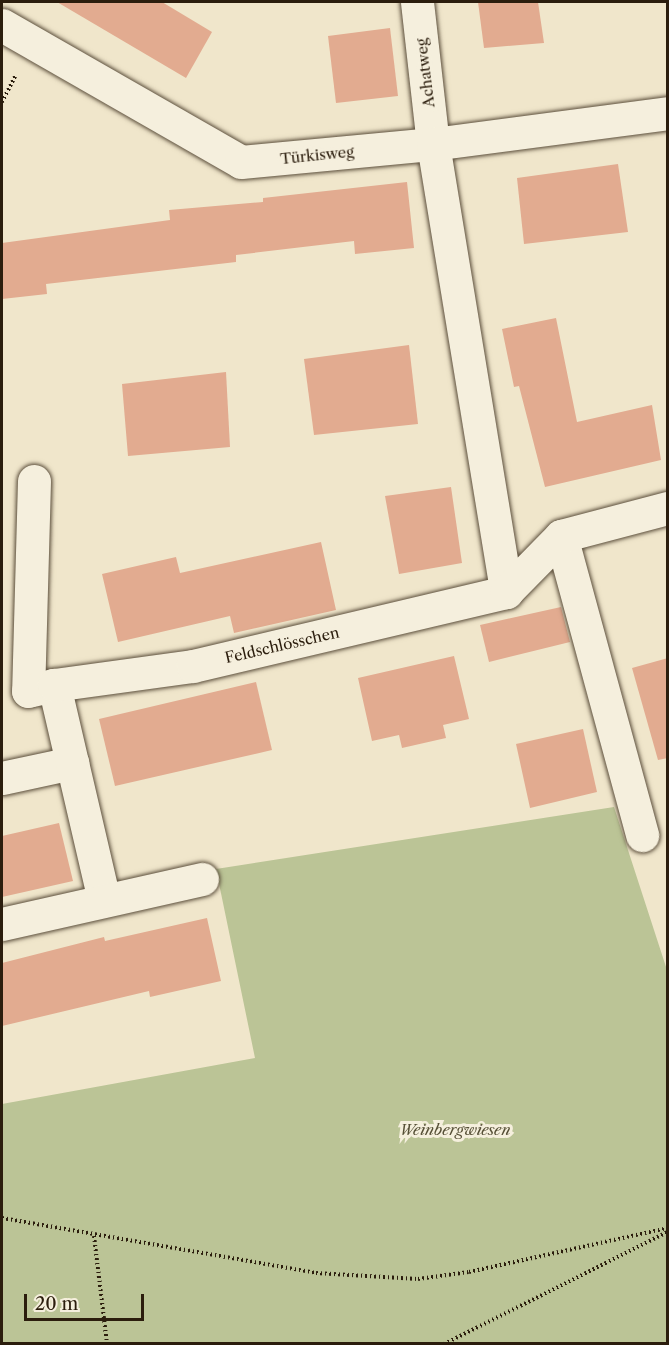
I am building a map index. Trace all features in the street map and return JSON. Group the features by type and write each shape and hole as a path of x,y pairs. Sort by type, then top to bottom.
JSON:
{"street":[{"name":"Achatweg","path":"417,2 433,144"},
{"name":"Türkisweg","path":"2,25 241,162 433,144 668,113"},
{"path":"433,144 506,592"},
{"path":"34,481 28,691 72,763 104,900"},
{"path":"506,592 561,536 668,508"},
{"path":"561,536 642,835"},
{"name":"Feldschlösschen","path":"28,691 194,666 506,592"},
{"path":"2,778 72,763"},
{"path":"2,924 202,879"}],"path":[{"path":"2,1218 94,1236 316,1273 418,1279 469,1272 668,1230"},
{"path":"444,1344 668,1230"},
{"path":"94,1236 107,1344"}],"green space":[{"name":"Weinbergwiesen","path":"614,807 667,970 667,1343 2,1344 2,1104 255,1058 216,869"}],"building":[{"path":"57,2 162,2 212,32 186,78"},
{"path":"478,2 538,2 544,43 484,48"},
{"path":"390,28 398,96 336,103 328,36"},
{"path":"618,164 628,232 524,244 517,178"},
{"path":"407,182 414,248 355,254 354,241 236,255 236,262 46,284 47,294 2,299 2,243 170,220 169,210 263,202 263,198"},
{"path":"556,318 577,422 652,405 661,460 545,487 519,386 514,387 502,329"},
{"path":"409,345 418,424 314,435 304,359"},
{"path":"226,372 230,447 128,456 122,384"},
{"path":"451,487 462,563 399,574 385,496"},
{"path":"321,542 336,610 234,633 230,616 118,642 102,574 176,557 180,573"},
{"path":"561,607 570,642 489,662 480,625"},
{"path":"454,656 469,719 443,725 446,738 402,748 399,735 372,741 358,678"},
{"path":"668,658 668,758 658,760 632,668"},
{"path":"256,682 272,750 115,786 99,719"},
{"path":"583,729 597,792 530,808 516,744"},
{"path":"59,823 73,881 2,897 2,836"},
{"path":"207,918 221,981 150,997 149,991 2,1026 2,963 104,937 105,941"}]}
